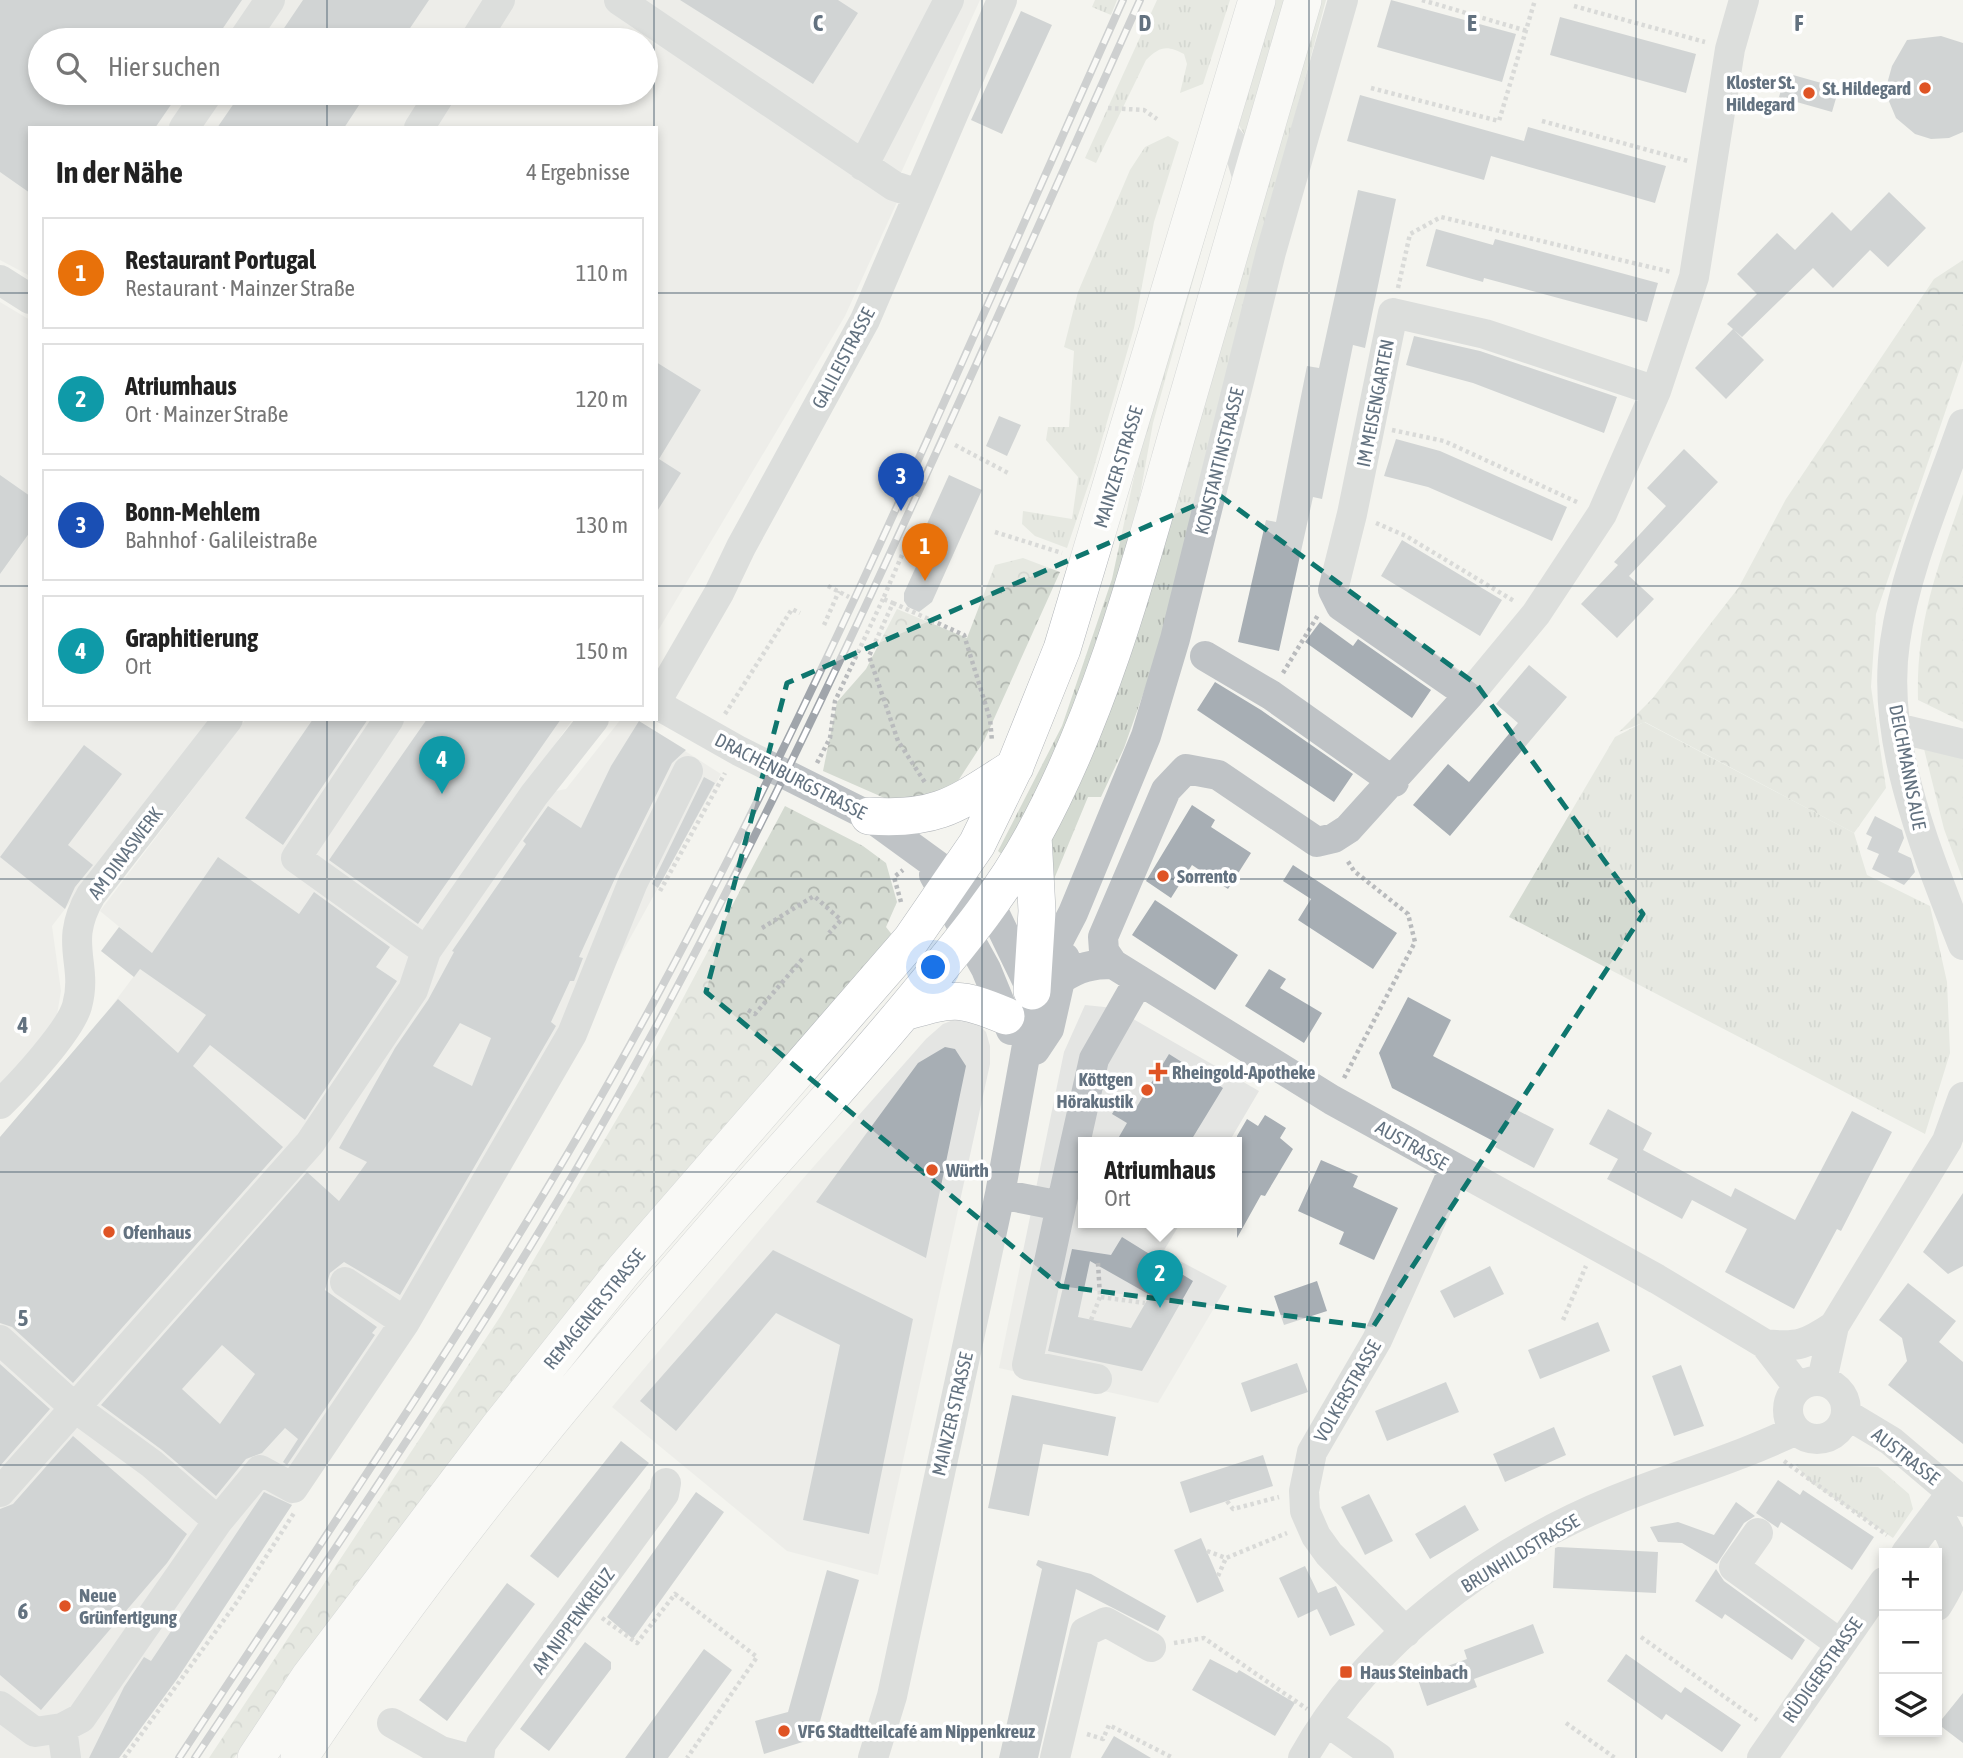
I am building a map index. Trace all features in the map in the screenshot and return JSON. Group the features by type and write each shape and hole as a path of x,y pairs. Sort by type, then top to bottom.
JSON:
{"main road":[{"name":"MAINZER STRASSE","path":"950,886 1004,757 1062,649 1257,0"},
{"path":"990,904 1033,836 1068,765 1108,663 1158,502 1303,0"},
{"path":"869,816 906,818 943,810 1004,757"},
{"path":"1033,836 1037,911 1047,985"},
{"name":"REMAGENER STRASSE","path":"256,1758 326,1656 500,1426 616,1280 894,961 950,886"},
{"name":"REMAGENER STRASSE","path":"299,1758 336,1702 483,1502 657,1293 904,1012 990,904"},
{"path":"904,1012 949,999 968,1000 1006,1016"}],"street":[{"path":"251,28 270,0"},
{"path":"482,28 500,0"},
{"path":"618,0 863,166 894,186 918,194"},
{"path":"863,166 949,0"},
{"name":"GALILEISTRASSE","path":"658,700 719,593 741,547 865,320 1002,0"},
{"name":"KONSTANTINSTRASSE","path":"1047,985 1073,913 1146,736 1168,663 1271,252 1343,0"},
{"path":"1113,964 1104,951 1103,937 1166,790 1186,769 1218,775 1317,842 1334,838 1348,829 1394,782 1536,614 1602,514 1656,391 1693,277 1730,49 1744,0"},
{"path":"185,126 200,105"},
{"path":"420,126 433,105"},
{"path":"1219,128 1240,153 1249,183"},
{"path":"0,280 28,298"},
{"name":"IM MEISENGARTEN","path":"1333,590 1352,514 1393,313 1486,334 1656,391"},
{"name":"DEICHMANNS AUE","path":"1963,424 1908,586 1895,642 1893,683 1897,728 1910,796 1928,856 1963,945"},
{"path":"1333,590 1341,606 1469,695"},
{"path":"1205,656 1294,711 1394,782"},
{"name":"DRACHENBURGSTRASSE","path":"658,704 713,737 869,816 922,853 950,886"},
{"name":"AM DINASWERK","path":"0,1104 67,1026 77,1006 76,932 80,915 91,895 226,721"},
{"path":"387,721 296,859 426,951"},
{"path":"0,1492 310,1143 413,990 426,951 534,795 592,721"},
{"path":"1897,728 1963,744"},
{"path":"0,1706 35,1732 62,1728 81,1718 218,1521 260,1470 293,1488 405,1322 572,1034 633,881 688,771"},
{"path":"950,886 990,904 1047,985 1076,969 1093,964 1113,964"},
{"path":"950,886 968,934 1006,1016 1023,1067"},
{"name":"AUSTRASSE","path":"1113,964 1332,1100 1765,1344 1810,1384 1842,1393 1846,1414 1891,1441 1951,1502 1960,1560 1950,1587 1942,1599"},
{"path":"1097,1379 1027,1365 1094,1059 1139,980"},
{"name":"MAINZER STRASSE","path":"873,1758 892,1696 1000,1194 1023,1067 1047,985"},
{"path":"1846,1414 1838,1430 1823,1438 1784,1436 1790,1422 1788,1405 1810,1384 1834,1325 1947,1141 1963,1097"},
{"name":"VOLKERSTRASSE","path":"1406,1632 1329,1555 1305,1511 1304,1491 1312,1452 1377,1340 1454,1169"},
{"path":"1000,1194 1061,1206"},
{"path":"345,1282 405,1322"},
{"name":"AUSTRASSE","path":"1765,1344 1792,1348 1811,1341 1834,1325"},
{"path":"0,1340 74,1407 152,1464 218,1521"},
{"name":"BRUNHILDSTRASSE","path":"1303,1758 1326,1721 1357,1681 1406,1632 1466,1583 1568,1522 1611,1501 1784,1436"},
{"name":"AM NIPPENKREUZ","path":"479,1758 481,1744 585,1606 664,1494 666,1483"},
{"path":"1910,1548 1951,1502"},
{"path":"1758,1533 1734,1567 1839,1643"},
{"name":"RÜDIGERSTRASSE","path":"1769,1747 1879,1589"},
{"path":"1055,1758 1085,1632 1106,1622 1151,1647"},
{"path":"1326,1721 1379,1758"},
{"path":"392,1723 440,1751 467,1758"},
{"path":"62,1728 66,1758"}],"path":[{"path":"1422,0 1527,31"},
{"path":"1371,88 1499,121 1535,0"},
{"path":"1574,6 1730,49"},
{"path":"1108,108 1144,110 1157,119"},
{"path":"1542,121 1710,167"},
{"path":"1393,313 1410,234 1441,217 1693,277"},
{"path":"1371,425 1444,441 1602,514"},
{"path":"955,445 1010,474"},
{"path":"1352,514 1406,536 1536,614"},
{"path":"995,532 1056,552 1091,558"},
{"path":"830,738 835,701 902,555"},
{"path":"828,586 849,597"},
{"path":"1281,676 1333,590"},
{"path":"824,625 839,591"},
{"path":"883,599 964,635 1004,757"},
{"path":"893,603 869,656 898,741 927,786"},
{"path":"713,737 734,698 792,609 800,613"},
{"path":"1332,1100 1415,942 1408,914 1354,871 1334,838"},
{"path":"897,911 901,900 894,877 899,873"},
{"path":"762,928 814,895 841,920 830,933"},
{"path":"748,1010 755,1014 804,957"},
{"path":"1563,1321 1595,1246"},
{"path":"1091,1320 1100,1297 1098,1263"},
{"path":"1100,1297 1130,1298 1145,1303"},
{"path":"1784,1436 1786,1465 1903,1548"},
{"path":"1227,1501 1233,1509 1304,1491"},
{"path":"1207,1551 1226,1558 1310,1523"},
{"path":"1218,1577 1226,1558"},
{"path":"585,1606 637,1643 676,1594 757,1657 687,1758"},
{"path":"1641,1637 1769,1747"},
{"path":"1151,1647 1204,1638 1326,1721"},
{"path":"1566,1723 1615,1758"},
{"path":"1063,1726 1102,1739 1109,1725 1173,1758"}],"highlighted area":[{"path":"1219,495 1477,685 1643,914 1373,1327 1060,1286 706,992 787,683"}],"shaded area":[{"path":"0,0 980,0 895,186 903,189 845,316 658,631 658,126 28,126 28,275 0,260"},
{"path":"0,302 28,319 28,721 209,721 52,926 61,991 56,1021 0,1090"},
{"path":"244,721 572,721 541,764 535,795 566,789 619,721 638,721 721,774 448,1267 177,1679 119,1758 0,1758 0,1137 105,1015 151,953 100,911"},
{"path":"1085,1005 1114,1008 1259,1091 1232,1137 1078,1137 1078,1228 1177,1228 1163,1252 1227,1286 1158,1403 999,1368 1064,1052"},
{"path":"961,1017 986,1032 990,1046 990,1064 878,1575 787,1551 612,1407 800,1182 926,1039 943,1024"}],"green space":[{"path":"1095,0 1117,0 1111,15 1092,7"},
{"path":"1157,0 1230,0 1203,84 1180,93 1187,64 1184,54 1168,48 1155,52 1146,60 1096,163 1085,158"},
{"path":"1272,0 1288,0 1248,140 1236,121"},
{"path":"1318,0 1326,0 1261,242 1159,649 1124,748 1101,797 1088,797 1047,896 1046,858"},
{"path":"1168,136 1179,142 1154,222 1134,328 1092,474 1067,548 1035,536 1022,524 1023,511 1072,519 1078,477 1046,440 1048,427 1069,427 1074,351 1064,347 1078,292 1130,170 1145,147"},
{"path":"1223,174 1153,423 1136,517 1070,728 1005,857 998,851 1062,726 1112,579 1137,463"},
{"path":"1963,260 1963,360 1876,614 1871,687 1886,788 1854,833 1645,722 1619,732 1652,699 1739,587 1786,499 1934,279"},
{"path":"1963,494 1963,722 1918,700 1918,671 1930,595"},
{"path":"1023,558 1060,572 984,741 958,781 922,801 889,800 823,771 837,702 866,669 897,609 967,638 995,565"},
{"path":"1644,722 1854,833 1867,875 1930,906 1947,982 1950,1053 1925,1134 1509,917 1615,737"},
{"path":"1923,745 1963,758 1963,880 1944,829"},
{"path":"785,806 863,846 886,863 897,902 886,927 893,936 304,1661 234,1758 209,1758 500,1317 638,1083"},
{"path":"1795,1464 1878,1467 1909,1494 1913,1509 1893,1538 1810,1482"}],"building":[{"path":"0,0 242,0 223,28 28,28 28,105 171,105 156,126 28,126 28,192 0,172"},
{"path":"303,0 429,0 410,28 284,28"},
{"path":"680,0 838,0 858,13 813,84"},
{"path":"1391,0 1516,34 1502,82 1377,47"},
{"path":"1021,11 1052,25 1002,134 971,120"},
{"path":"1560,17 1696,54 1686,93 1550,55"},
{"name":"St. Hildegard","path":"1941,36 1963,43 1963,132 1949,138 1931,139 1915,134 1896,118 1888,99 1887,84 1892,66 1907,40"},
{"name":"Kloster St. Hildegard","path":"1786,73 1839,88 1832,112 1779,97"},
{"path":"1360,95 1524,141 1528,127 1666,166 1655,203 1491,156 1484,180 1347,141"},
{"path":"233,105 359,105 345,126 218,126"},
{"path":"1358,190 1396,199 1365,348 1353,345 1322,499 1313,497 1279,651 1238,642 1266,520 1276,522 1307,366 1319,368"},
{"path":"1889,192 1926,228 1888,267 1870,250 1833,288 1813,268 1742,337 1734,330 1764,360 1726,399 1695,368 1733,329 1727,324 1757,294 1737,274 1777,233 1795,250 1832,212 1851,231"},
{"path":"1436,229 1493,245 1495,239 1658,283 1647,322 1484,278 1483,282 1426,266"},
{"path":"1414,336 1480,351 1617,397 1604,433 1473,383 1406,365"},
{"path":"658,363 701,390 659,459 681,473 658,510"},
{"path":"999,416 1021,425 1007,456 986,446"},
{"path":"1396,439 1440,451 1567,507 1552,541 1428,487 1384,476"},
{"path":"1684,449 1718,482 1629,576 1654,599 1617,638 1581,604 1618,565 1614,562 1666,506 1647,488"},
{"path":"0,475 28,495 28,535 0,574"},
{"path":"949,475 982,490 932,602 919,612 908,607 904,601 904,593 919,560 912,557"},
{"path":"1402,540 1502,600 1480,636 1381,576"},
{"path":"1320,622 1353,646 1358,639 1431,690 1412,718 1305,642"},
{"path":"1529,665 1567,697 1450,836 1413,805 1448,764 1469,782 1518,723 1496,704"},
{"path":"1215,682 1261,710 1353,774 1334,802 1197,710"},
{"path":"312,721 367,721 283,845 245,818"},
{"path":"426,721 560,721 418,924 329,860"},
{"path":"639,721 686,750 672,763 617,874 579,957 583,958 574,981 570,981 551,1022 556,1026 400,1295 344,1262 330,1273 325,1290 377,1327 372,1333 375,1335 287,1465 283,1462 298,1439 285,1428 262,1453 246,1459 216,1496 162,1450 101,1405 307,1172 339,1201 367,1162 339,1148 395,1048 428,1000 454,952 452,951 526,844 523,841 548,806 581,828 611,766","holes":["460,1023 491,1038 472,1086 433,1066","222,1345 255,1374 220,1424 182,1389"]},
{"path":"84,745 122,774 68,845 93,865 75,887 65,909 0,857"},
{"path":"704,777 715,783 658,888 652,884"},
{"path":"1192,805 1215,820 1211,827 1251,853 1228,889 1192,865 1171,898 1146,881"},
{"path":"1875,816 1902,830 1904,838 1898,852 1911,858 1915,872 1904,885 1872,869 1879,854 1867,849 1872,837 1866,834"},
{"name":"Ofenhaus","path":"218,857 299,914 314,892 390,947 376,967 397,981 305,1120 210,1045 193,1066 283,1147 73,1383 12,1327 0,1323 0,1137 118,999 178,1053 206,1015 140,969 134,977 101,951 119,927 152,953"},
{"path":"1293,865 1397,933 1373,969 1298,920 1311,899 1283,881"},
{"path":"1155,900 1238,955 1215,990 1132,935"},
{"path":"1269,969 1286,979 1280,988 1322,1013 1304,1043 1245,1006"},
{"path":"1408,997 1451,1020 1433,1056 1519,1101 1515,1109 1554,1129 1534,1168 1495,1147 1497,1143 1392,1088 1379,1053"},
{"path":"945,1047 955,1049 966,1066 926,1258 816,1202 918,1063"},
{"path":"1169,1054 1223,1088 1193,1137 1119,1137 1127,1123 1112,1114 1121,1099 1136,1108"},
{"path":"1608,1109 1652,1133 1643,1150 1731,1197 1735,1188 1795,1220 1852,1111 1892,1132 1841,1231 1837,1229 1794,1309 1725,1272 1747,1229 1692,1200 1682,1219 1607,1179 1618,1159 1589,1144"},
{"path":"1265,1115 1286,1128 1280,1138 1293,1149 1265,1196 1261,1195 1237,1238 1237,1228 1242,1228 1242,1137 1237,1136 1247,1119 1258,1126"},
{"path":"1321,1160 1358,1176 1353,1187 1398,1208 1374,1260 1339,1244 1344,1232 1298,1211"},
{"path":"1963,1193 1963,1266 1948,1274 1923,1252"},
{"path":"1122,1237 1193,1281 1142,1371 1048,1351 1072,1249 1111,1255","holes":["1090,1261 1150,1295 1131,1328 1078,1317"]},
{"path":"773,1250 913,1319 869,1534 803,1520 840,1345 776,1313 676,1431 640,1401"},
{"path":"1490,1266 1504,1294 1454,1318 1440,1291"},
{"path":"1317,1281 1327,1311 1284,1325 1274,1296"},
{"path":"1908,1283 1956,1321 1939,1342 1963,1362 1963,1444 1888,1385 1907,1361 1902,1338 1879,1320"},
{"path":"1598,1322 1610,1351 1540,1379 1528,1350"},
{"path":"1297,1363 1308,1392 1251,1412 1241,1383"},
{"path":"0,1364 50,1409 0,1466"},
{"path":"1681,1365 1704,1426 1674,1436 1652,1376"},
{"path":"1446,1382 1459,1412 1387,1441 1375,1411"},
{"path":"1012,1395 1116,1417 1108,1456 1043,1444 1029,1516 988,1508"},
{"path":"1554,1427 1566,1455 1505,1482 1493,1454"},
{"name":"Neue Grünfertigung","path":"73,1436 187,1534 167,1563 41,1710 0,1675 0,1509 13,1504"},
{"path":"621,1441 649,1463 558,1578 530,1556"},
{"path":"1263,1455 1273,1486 1190,1513 1180,1482"},
{"path":"1778,1480 1800,1495 1803,1490 1874,1537 1852,1570 1781,1522 1778,1528 1756,1513"},
{"path":"264,1492 292,1505 177,1679 119,1758 89,1758 124,1687 144,1657 151,1661"},
{"path":"696,1492 724,1512 633,1639 607,1617"},
{"path":"1369,1494 1393,1541 1365,1555 1341,1507"},
{"path":"1736,1502 1755,1516 1744,1523 1717,1564 1682,1543 1658,1542 1650,1527 1678,1522 1714,1535"},
{"path":"1465,1505 1479,1530 1430,1559 1415,1534"},
{"path":"1201,1538 1224,1591 1197,1603 1174,1550"},
{"path":"1555,1548 1658,1552 1656,1593 1553,1588"},
{"path":"1038,1560 1091,1574 1166,1616 1158,1631 1076,1589 1038,1758 999,1758 1042,1569 1036,1565"},
{"path":"1305,1566 1318,1593 1336,1586 1355,1625 1330,1636 1317,1609 1298,1618 1279,1578"},
{"path":"1716,1569 1724,1581 1805,1640 1792,1660 1725,1614 1722,1619 1695,1601"},
{"path":"827,1570 859,1580 819,1725 812,1723 809,1740 764,1754 755,1721 788,1712"},
{"path":"507,1583 535,1604 447,1721 419,1700"},
{"path":"1533,1624 1544,1653 1474,1679 1477,1687 1427,1706 1417,1677 1467,1659 1464,1650"},
{"path":"585,1642 611,1662 611,1669 549,1751 520,1729"},
{"path":"704,1649 732,1670 668,1758 625,1758"},
{"path":"1626,1654 1681,1693 1685,1687 1741,1725 1722,1752 1666,1714 1662,1720 1607,1681"},
{"path":"1210,1659 1237,1673 1239,1670 1295,1703 1275,1736 1192,1690"},
{"path":"1963,1693 1963,1743 1942,1727 1942,1719"},
{"path":"1114,1736 1151,1758 1101,1758"}],"railway":[{"path":"179,1758 488,1285 547,1189 659,992 784,748 843,624 1123,0"},
{"path":"195,1758 476,1333 582,1160 632,1071 702,940 833,675 958,406 1140,0"}],"place":[{"name":"St. Hildegard","path":"1925,88"},
{"name":"Kloster St. Hildegard","path":"1809,93"},
{"name":"Bonn-Mehlem","path":"901,511"},
{"name":"Restaurant Portugal","path":"925,581"},
{"name":"Graphitierung","path":"442,794"},
{"name":"Sorrento","path":"1163,876"},
{"name":"Rheingold-Apotheke","path":"1158,1072"},
{"name":"Köttgen Hörakustik","path":"1147,1090"},
{"name":"Würth","path":"932,1170"},
{"name":"Ofenhaus","path":"109,1232"},
{"name":"Atriumhaus","path":"1160,1308"},
{"name":"Neue Grünfertigung","path":"65,1606"},
{"name":"Haus Steinbach","path":"1346,1672"},
{"name":"VFG Stadtteilcafé am Nippenkreuz","path":"784,1731"}]}
